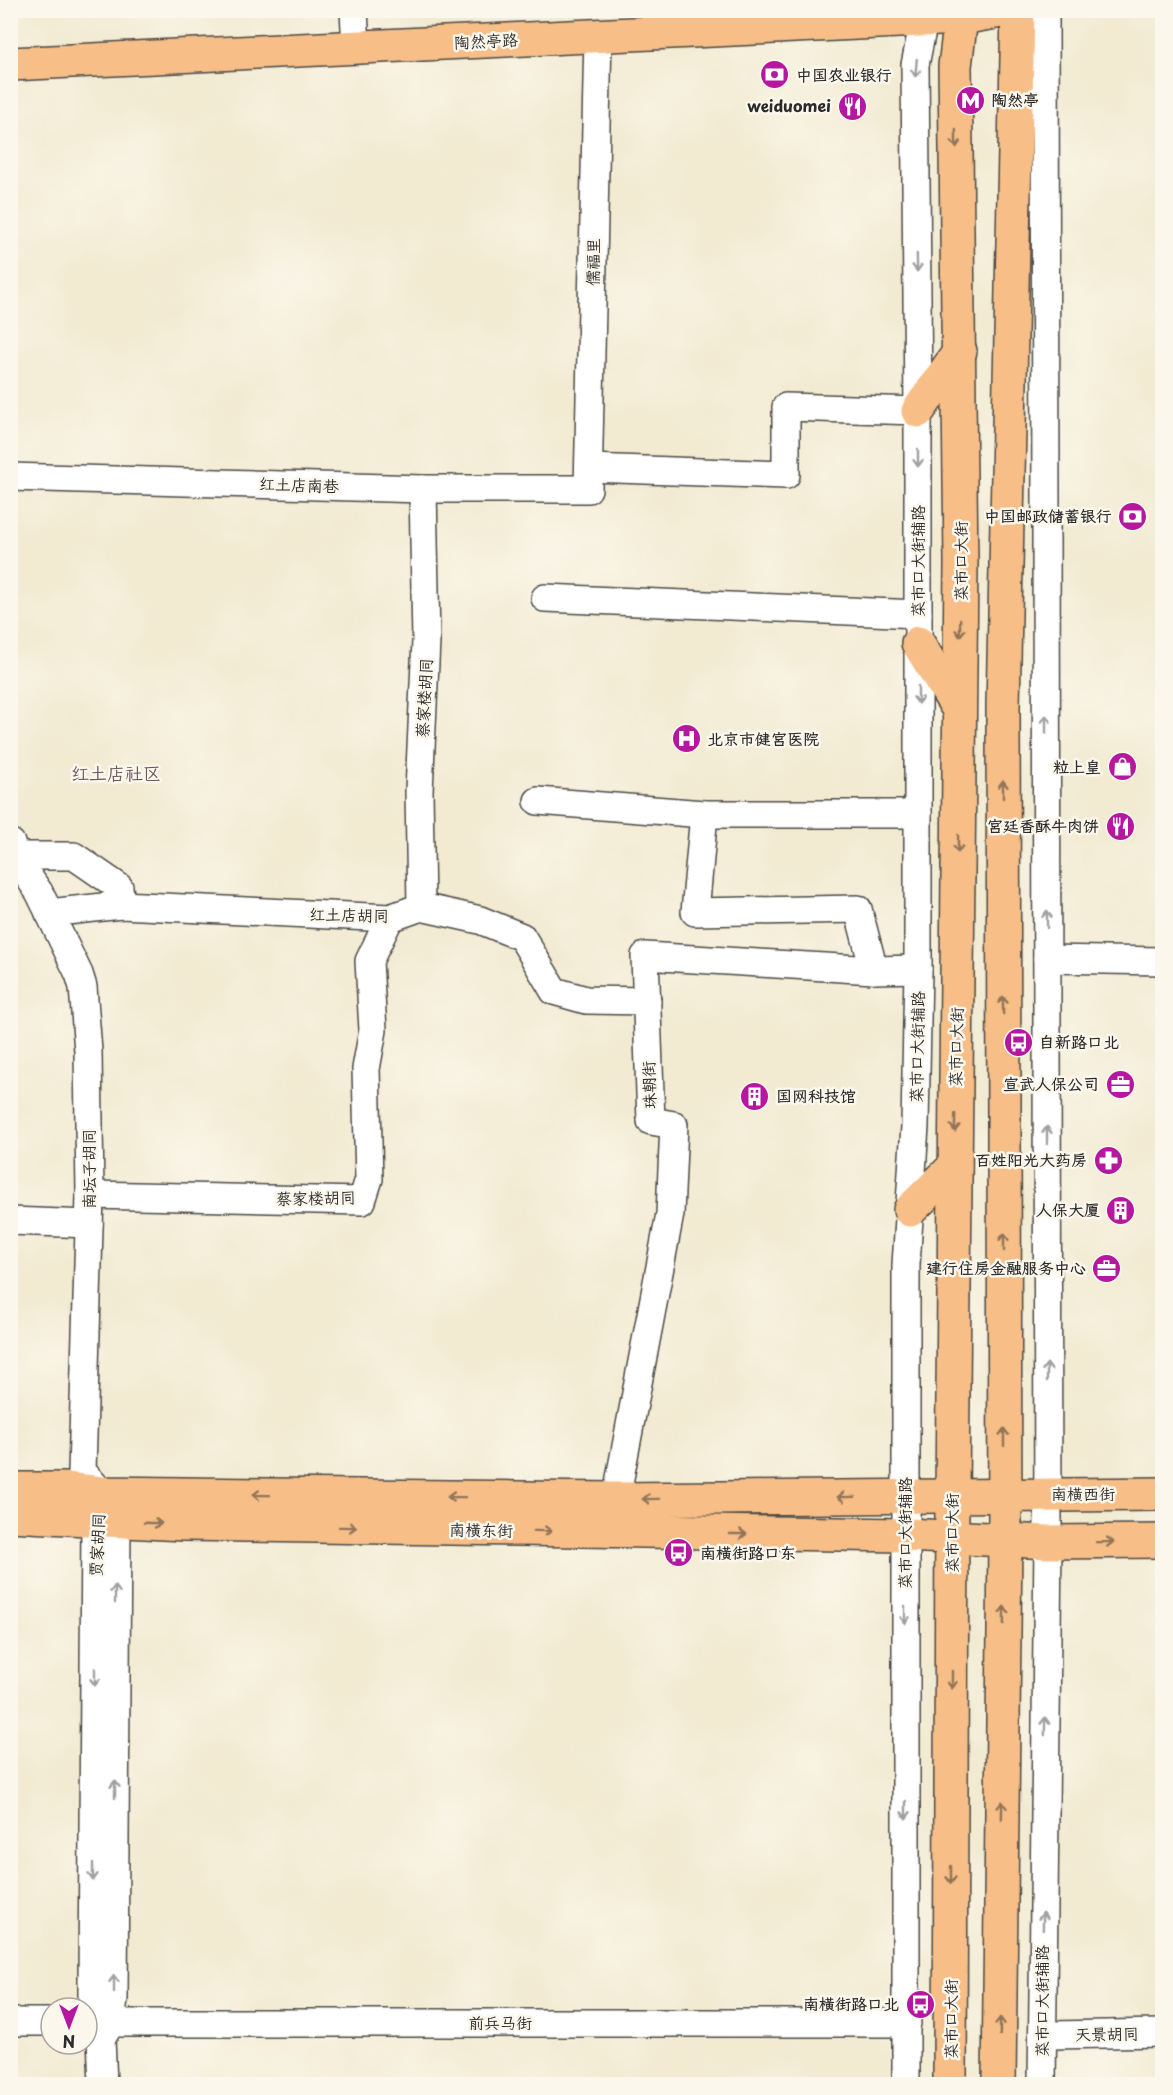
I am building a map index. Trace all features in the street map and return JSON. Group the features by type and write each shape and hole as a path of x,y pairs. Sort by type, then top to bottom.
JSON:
{"main road":[{"name":"陶然亭路","path":"10,64 598,35 1008,10"},
{"path":"999,2085 1005,1542 1003,719 1017,10"},
{"name":"菜市口大街","path":"950,2085 952,1496 960,710 960,351 955,66 961,14"},
{"path":"918,411 960,351"},
{"path":"918,628 960,710"},
{"path":"910,1210 955,1166"},
{"name":"南横东街","path":"10,1489 65,1489 105,1512 669,1533 905,1535 1005,1542"},
{"name":"南横西街","path":"952,1496 1162,1494"},
{"name":"南横东街","path":"10,1515 616,1499 952,1496"},
{"path":"1005,1542 1162,1541"}],"street":[{"path":"354,10 356,47"},
{"name":"菜市口大街辅路","path":"1042,2085 1048,1542 1045,10"},
{"name":"菜市口大街辅路","path":"906,2085 904,1496 906,1265 915,1126 918,969 918,411 915,65 926,15"},
{"name":"儒福里","path":"588,479 598,35"},
{"name":"红土店南巷","path":"10,477 423,489 588,479 786,475 786,407 918,411"},
{"name":"蔡家楼胡同","path":"422,907 420,791 426,641 423,489"},
{"path":"545,598 918,628"},
{"path":"538,801 704,814 918,814"},
{"path":"704,814 695,912 858,909 874,970"},
{"path":"12,847 74,856 119,887 121,905"},
{"name":"南坛子胡同","path":"12,847 39,892 79,974 83,987 88,1051 90,1195 82,1472 105,1512"},
{"name":"红土店胡同","path":"49,913 121,905 390,918 422,907"},
{"path":"422,907 480,920 522,937 554,991 586,1000 647,1002"},
{"name":"蔡家楼胡同","path":"90,1195 362,1201 369,1179 366,1069 373,1030 369,961 390,918"},
{"name":"珠朝街","path":"616,1499 670,1214 674,1125 651,1121 645,956 874,970 918,969"},
{"path":"1047,959 1162,961"},
{"path":"10,1221 89,1224"},
{"name":"贾家胡同","path":"97,1996 105,1512"},
{"path":"10,2022 39,2022"},
{"name":"前兵马街","path":"99,2029 907,2031"},
{"name":"天景胡同","path":"1051,2035 1162,2033"},
{"path":"10,2040 39,2040"},
{"name":"贾家胡同","path":"99,2053 103,2085"}],"place":[{"name":"中国农业银行","path":"775,75"},
{"name":"陶然亭","path":"970,100"},
{"name":"weiduomei","path":"852,106"},
{"name":"中国邮政储蓄银行","path":"1133,516"},
{"name":"北京市健宫医院","path":"686,739"},
{"name":"粒上皇","path":"1122,767"},
{"name":"宫廷香酥牛肉饼","path":"1120,826"},
{"name":"自新路口北","path":"1018,1042"},
{"name":"宣武人保公司","path":"1120,1084"},
{"name":"国网科技馆","path":"755,1096"},
{"name":"百姓阳光大药房","path":"1108,1160"},
{"name":"人保大厦","path":"1121,1210"},
{"name":"建行住房金融服务中心","path":"1107,1268"},
{"name":"南横街路口东","path":"679,1553"},
{"name":"南横街路口北","path":"920,2004"}],"district":[{"name":"红土店社区","path":"116,774"}]}
